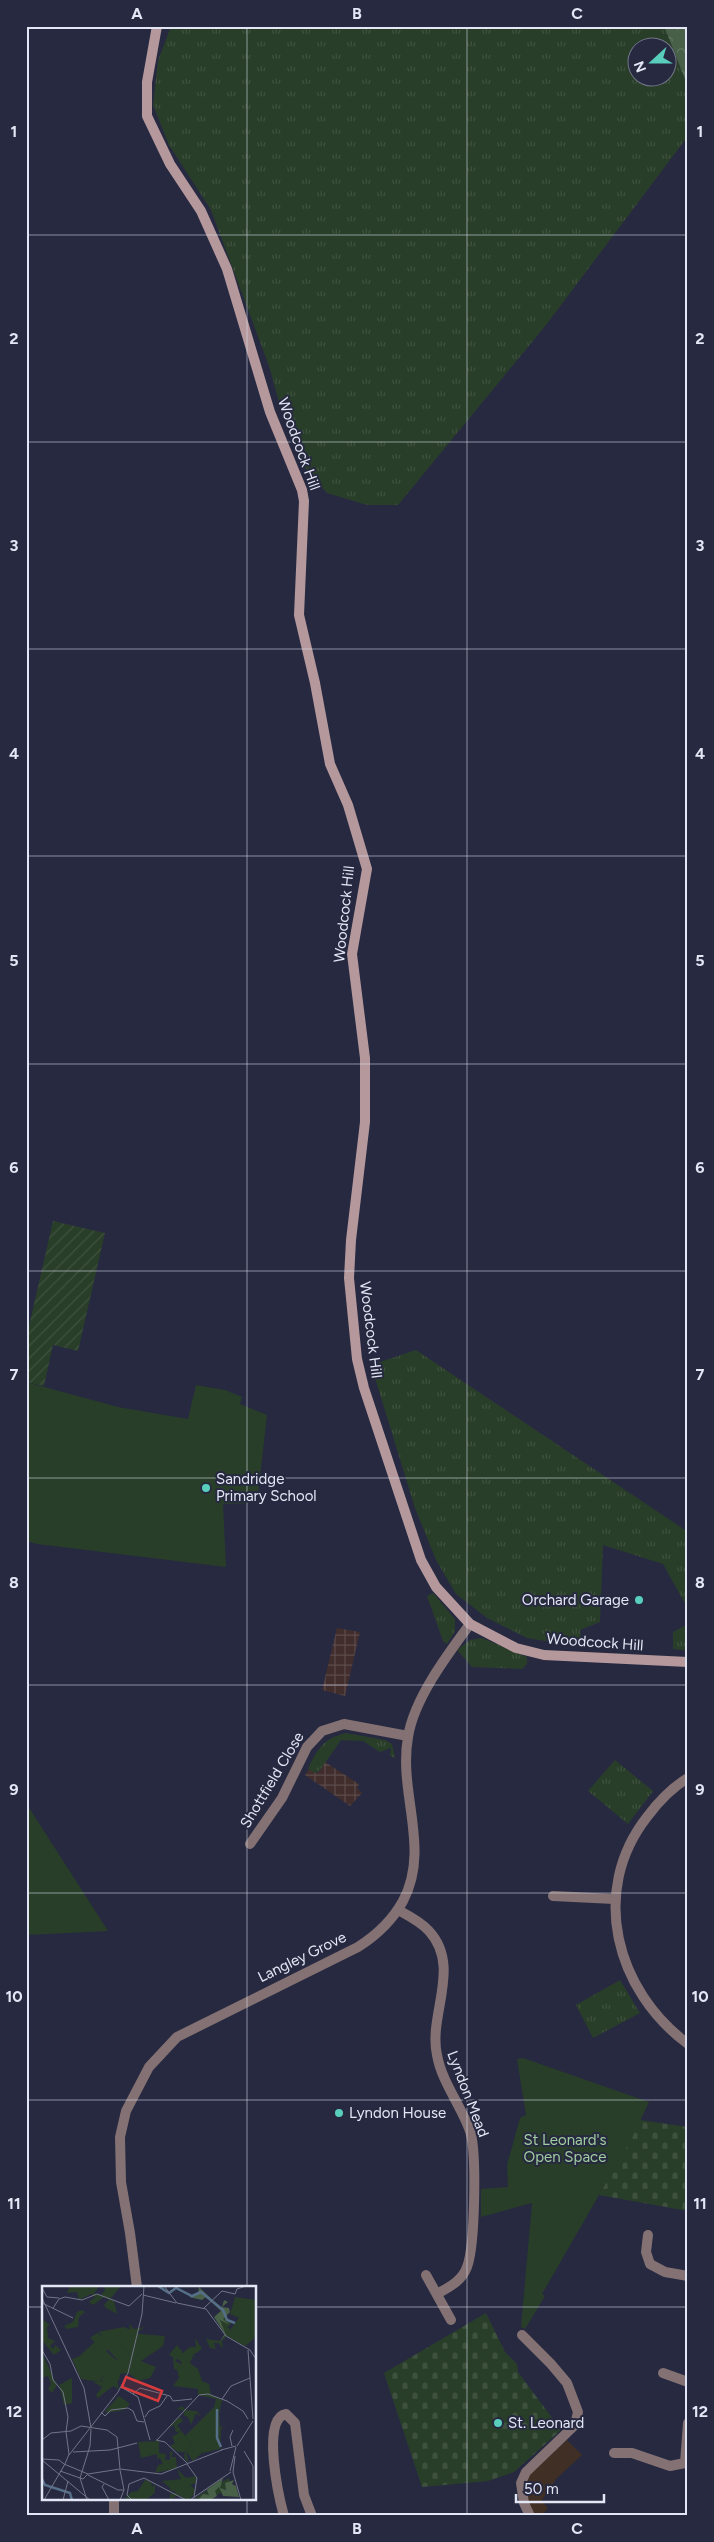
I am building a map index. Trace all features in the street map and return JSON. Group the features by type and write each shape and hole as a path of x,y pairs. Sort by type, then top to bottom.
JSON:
{"street":[{"name":"Woodcock Hill","path":"157,26 147,82 147,116 170,164 201,211 227,269 270,412 302,490 304,501 299,615 330,764 348,805 366,869 352,954 365,1058 364,1122 351,1240 349,1278 358,1365 421,1560 436,1588 470,1624 516,1648 544,1655 688,1662"},
{"name":"Langley Grove","path":"137,2286 121,2182 120,2137 126,2111 149,2067 177,2037 358,1947 385,1927 398,1910 409,1890 415,1871 416,1852 405,1783 408,1736 422,1699 450,1650 470,1624"},
{"name":"Shottfield Close","path":"250,1844 282,1798 307,1746 322,1731 344,1724 408,1736"},
{"path":"688,1778 662,1798 635,1832 621,1866 614,1899 616,1931 630,1974 639,1991 659,2019 688,2044"},
{"path":"553,1896 614,1899"},
{"name":"Lyndon Mead","path":"398,1910 430,1932 440,1950 445,1978 435,2035 436,2052 443,2076 466,2120 473,2147 473,2201 467,2267 461,2278 437,2294"},
{"path":"648,2235 646,2252 650,2264 665,2272 688,2276"},
{"path":"426,2275 451,2320"},
{"path":"522,2335 567,2383 578,2412 575,2425 526,2472 521,2483 524,2503 530,2516"},
{"path":"663,2373 688,2382"},
{"path":"284,2516 280,2500 272,2436 275,2422 279,2417 286,2414 296,2423 304,2495 312,2516"},
{"path":"614,2453 632,2453 670,2466 686,2464 688,2423"},
{"path":"114,2500 114,2516"}],"shaded area":[{"path":"337,1628 360,1632 345,1696 322,1690"},
{"path":"325,1762 359,1784 357,1788 362,1793 350,1806 305,1775 309,1769 315,1773 320,1771"},
{"path":"567,2440 582,2455 557,2478 542,2500 548,2509 540,2516 535,2516 528,2501 525,2481 528,2475"}],"green space":[{"path":"171,26 664,26 669,38 626,38 626,88 676,88 676,56 688,87 688,136 546,325 398,505 367,505 327,493 306,470 284,420 269,366 211,210 169,145 153,105 158,61"},
{"path":"664,26 688,26 688,87 676,56 676,38 669,38"},
{"path":"53,1221 105,1233 78,1351 53,1345 44,1386 26,1382 26,1339"},
{"path":"416,1350 688,1532 688,1609 663,1564 603,1545 600,1622 580,1630 582,1647 527,1638 487,1618 456,1594 436,1560 415,1508 371,1365"},
{"name":"Sandridge Primary School","path":"26,1382 118,1407 188,1419 196,1385 225,1390 242,1397 240,1404 267,1415 257,1503 223,1504 226,1567 37,1544 26,1541"},
{"path":"433,1593 455,1619 455,1631 447,1644 443,1641 427,1596"},
{"path":"688,1624 688,1651 673,1649 673,1632"},
{"path":"482,1638 527,1657 527,1664 522,1669 472,1667 457,1650 470,1640"},
{"path":"346,1733 385,1740 392,1744 395,1758 390,1756 391,1748 380,1752 363,1741 341,1740 320,1770 315,1773 308,1769 322,1745 338,1735"},
{"path":"615,1760 653,1791 628,1824 588,1791"},
{"path":"26,1803 108,1931 26,1935"},
{"path":"620,1980 640,2013 593,2038 576,2005"},
{"name":"St Leonard's Open Space","path":"523,2058 649,2102 633,2136 542,2294 545,2296 525,2329 521,2327 532,2203 481,2217 481,2189 508,2187 507,2165 520,2118 526,2115 517,2059"},
{"path":"640,2120 688,2127 688,2211 599,2195"},
{"path":"486,2313 505,2352 517,2364 518,2372 561,2430 514,2472 488,2481 422,2487 384,2373"}],"place":[{"name":"Sandridge Primary School","path":"206,1488"},
{"name":"Orchard Garage","path":"639,1600"},
{"name":"Lyndon House","path":"339,2113"},
{"name":"St. Leonard","path":"498,2423"}]}
